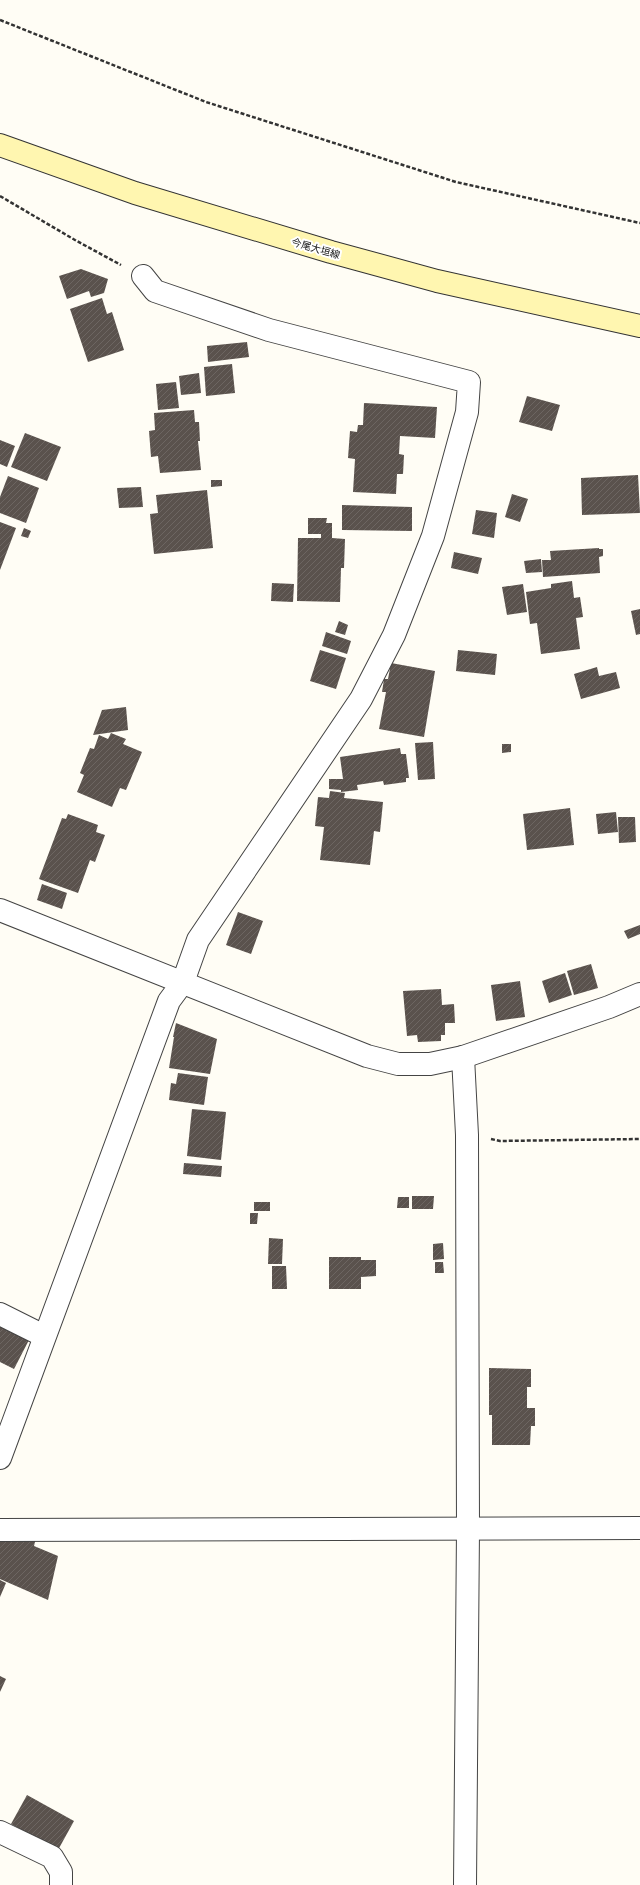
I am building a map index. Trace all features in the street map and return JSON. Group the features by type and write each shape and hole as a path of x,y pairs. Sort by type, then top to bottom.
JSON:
{"main road":[{"name":"今尾大垣線","path":"0,145 135,193 331,252 437,281 640,326"}],"street":[{"path":"0,1458 169,1001 183,982 198,940 360,699 394,635 433,536 467,412 469,382 269,330 155,291 143,276"},
{"path":"0,910 367,1056 398,1064 423,1064 463,1057 609,1007 640,994"},
{"path":"463,1057 467,1135 468,1529 465,1885"},
{"path":"0,1314 44,1336"},
{"path":"0,1530 640,1528"},
{"path":"0,1832 52,1857 61,1872 61,1885"}],"path":[{"path":"0,20 206,102 441,177 640,223"},
{"path":"0,196 75,240 143,276"},
{"path":"467,1135 500,1140 640,1139"}],"building":[{"path":"81,269 108,279 104,293 91,297 89,291 67,299 59,276"},
{"path":"102,298 107,314 112,312 124,350 88,362 70,309"},
{"path":"247,342 249,357 208,362 207,346"},
{"path":"232,364 235,393 206,396 204,367"},
{"path":"199,373 201,393 181,395 179,376"},
{"path":"176,382 179,408 158,410 156,384"},
{"path":"527,396 560,405 552,431 519,422"},
{"path":"364,403 437,407 435,438 400,436 399,454 404,455 403,474 397,474 396,494 353,492 355,459 348,458 350,431 357,432 358,425 363,425"},
{"path":"194,410 195,422 199,422 200,441 198,441 201,470 160,473 158,456 151,457 149,431 155,430 154,413"},
{"path":"25,433 61,447 47,481 11,467"},
{"path":"0,440 15,446 7,467 0,464"},
{"path":"638,475 640,513 582,515 581,478"},
{"path":"8,476 39,488 26,523 0,513 0,497"},
{"path":"211,480 222,480 222,486 211,487"},
{"path":"141,487 143,507 119,508 117,488"},
{"path":"207,490 213,548 154,554 150,514 158,513 156,495"},
{"path":"512,494 528,499 520,522 505,517"},
{"path":"342,505 412,507 412,531 342,530"},
{"path":"476,510 497,513 494,538 472,534"},
{"path":"308,518 327,518 326,523 332,523 332,538 345,539 344,568 341,568 340,602 297,601 298,538 321,538 321,534 308,534"},
{"path":"0,522 16,528 0,570"},
{"path":"24,528 31,531 28,538 21,536"},
{"path":"603,549 603,556 599,557 600,573 543,577 542,560 551,560 550,551"},
{"path":"454,552 482,558 478,574 451,568"},
{"path":"541,559 542,572 526,573 524,561"},
{"path":"572,581 574,598 580,597 583,617 576,618 580,649 541,654 537,623 530,624 526,592 551,588 551,584"},
{"path":"272,583 294,584 293,602 271,601"},
{"path":"523,584 527,612 507,615 502,587"},
{"path":"640,609 640,634 636,635 631,611"},
{"path":"339,621 348,625 345,635 335,632"},
{"path":"326,632 351,641 347,654 322,646"},
{"path":"320,650 346,658 336,689 310,681"},
{"path":"458,650 497,654 495,675 456,671"},
{"path":"391,663 435,671 424,737 379,729 386,692 382,692 384,679 388,679"},
{"path":"597,667 599,676 616,672 620,688 581,699 574,674"},
{"path":"126,707 128,730 93,735 102,710"},
{"path":"111,733 126,739 123,744 142,752 126,790 120,788 112,807 77,792 84,775 80,773 90,748 94,749 99,735 108,739"},
{"path":"433,742 435,779 418,780 415,743"},
{"path":"502,744 511,744 511,752 502,753"},
{"path":"400,748 401,754 406,754 409,778 406,778 406,782 384,785 383,781 357,785 358,790 341,792 341,790 329,789 329,779 343,779 340,757"},
{"path":"330,791 345,793 344,798 383,802 380,832 374,831 370,865 320,860 324,827 315,826 318,797 329,798"},
{"path":"570,808 574,845 527,850 523,814"},
{"path":"616,812 618,832 598,834 596,814"},
{"path":"68,814 98,825 96,832 105,835 95,862 90,860 78,893 39,879 62,818 66,819"},
{"path":"618,817 635,817 636,842 619,843"},
{"path":"42,884 67,893 62,909 37,900"},
{"path":"238,912 263,921 251,954 226,945"},
{"path":"640,925 640,934 628,939 624,931"},
{"path":"591,964 598,988 574,995 567,971"},
{"path":"565,973 572,995 549,1003 542,981"},
{"path":"520,981 525,1017 496,1021 491,985"},
{"path":"441,989 442,1005 454,1004 455,1023 445,1023 445,1035 441,1035 441,1041 418,1042 417,1035 407,1036 403,991"},
{"path":"176,1023 217,1039 210,1074 169,1068"},
{"path":"178,1073 208,1077 204,1105 169,1100 171,1083 176,1084"},
{"path":"192,1109 226,1112 221,1160 187,1156"},
{"path":"184,1163 222,1166 221,1177 183,1174"},
{"path":"412,1196 434,1196 433,1209 412,1209"},
{"path":"398,1197 409,1197 409,1208 397,1208"},
{"path":"254,1202 270,1202 270,1211 254,1211"},
{"path":"250,1213 258,1213 257,1224 250,1224"},
{"path":"269,1238 283,1239 282,1264 268,1264"},
{"path":"443,1243 444,1259 433,1260 433,1244"},
{"path":"329,1257 361,1257 361,1260 376,1260 376,1276 361,1277 361,1289 329,1289"},
{"path":"435,1262 443,1262 444,1273 435,1273"},
{"path":"272,1266 286,1266 287,1289 272,1289"},
{"path":"0,1325 30,1338 14,1369 0,1362"},
{"path":"489,1368 531,1369 531,1387 527,1387 527,1408 535,1408 535,1426 531,1426 530,1445 492,1445 492,1415 489,1415"},
{"path":"36,1538 34,1546 58,1556 48,1600 0,1579 0,1539"},
{"path":"0,1580 6,1583 0,1597"},
{"path":"0,1676 6,1679 0,1692"},
{"path":"27,1795 74,1821 58,1850 11,1824"}]}
